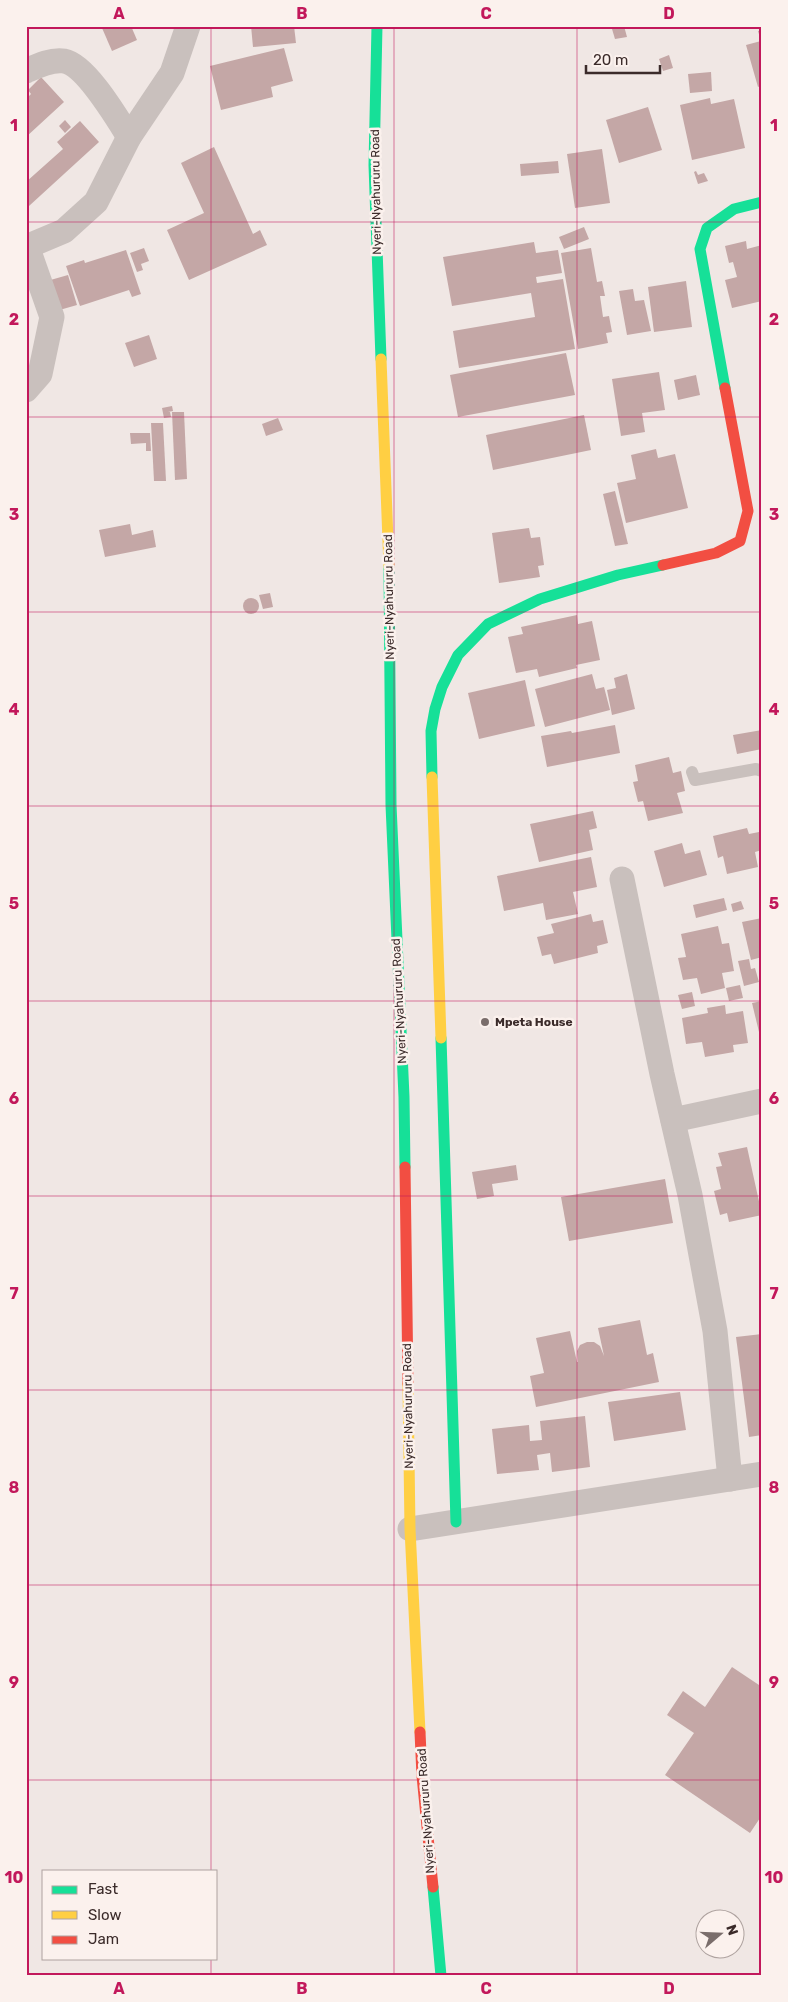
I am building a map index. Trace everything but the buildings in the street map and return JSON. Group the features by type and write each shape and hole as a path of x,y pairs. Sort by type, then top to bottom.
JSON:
{"main road":[{"name":"Nyeri-Nyahururu Road","path":"377,26 374,165 389,577 391,805 404,1097 410,1529 422,1776 441,1976"},
{"path":"456,1522 431,731 435,709 442,687 458,655 488,624 540,599 618,575 716,553 740,541 748,511 700,249 707,228 734,209 762,202"}],"street":[{"path":"26,390 40,374 52,317 27,246 64,231 96,202 129,137 172,73 188,26"},
{"path":"26,71 50,62 65,61 88,77 129,137"},
{"path":"622,880 690,1195 715,1332 730,1479"},
{"path":"673,1120 762,1101"},
{"path":"410,1529 762,1474"}],"lane":[{"path":"692,772 695,780 756,769 762,771"}],"traffic: fast":[{"path":"377,26 374,165 381,359"},
{"path":"725,388 700,249 707,228 734,209 762,202"},
{"path":"432,777 431,731 442,687 458,655 488,624 540,599 618,575 663,565"},
{"path":"389,567 391,805 404,1097 405,1167"},
{"path":"441,1038 456,1522"},
{"path":"433,1887 441,1976"}],"traffic: slow":[{"path":"381,359 389,567"},
{"path":"432,777 441,1038"},
{"path":"408,1384 410,1529 420,1732"}],"traffic: jam":[{"path":"663,565 716,553 740,541 748,511 725,388"},
{"path":"405,1167 408,1384"},
{"path":"420,1732 422,1776 433,1887"}],"place":[{"name":"Mpeta House","path":"485,1022"}]}
